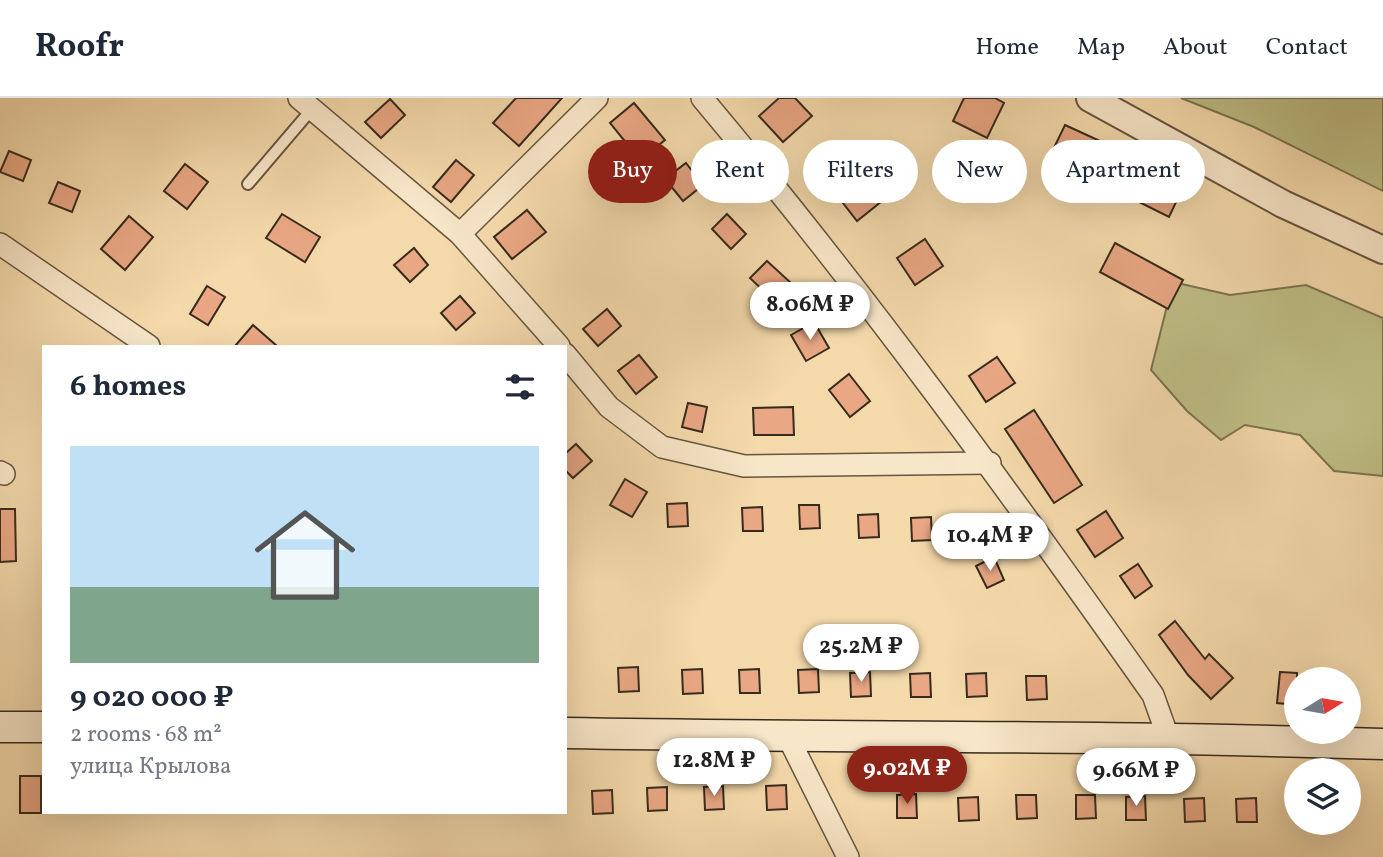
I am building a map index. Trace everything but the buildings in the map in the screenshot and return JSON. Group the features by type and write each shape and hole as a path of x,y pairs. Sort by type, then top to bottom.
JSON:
{"main road":[{"path":"0,727 42,727"},
{"path":"567,733 788,737 1168,737 1383,744"}],"street":[{"path":"460,234 597,98"},
{"path":"702,98 806,222 990,463 1153,695 1168,737"},
{"path":"1090,98 1283,204 1379,248"},
{"path":"305,104 460,234 558,345"},
{"path":"0,244 148,345"},
{"path":"567,356 609,407 662,447 744,466 990,463"},
{"path":"788,737 848,857"}],"lane":[{"path":"247,184 305,104"}],"shaded area":[{"path":"1181,98 1383,98 1383,191 1254,127"},
{"path":"1173,282 1230,295 1306,285 1383,318 1383,476 1334,471 1300,435 1245,425 1221,440 1187,411 1151,370"}]}
